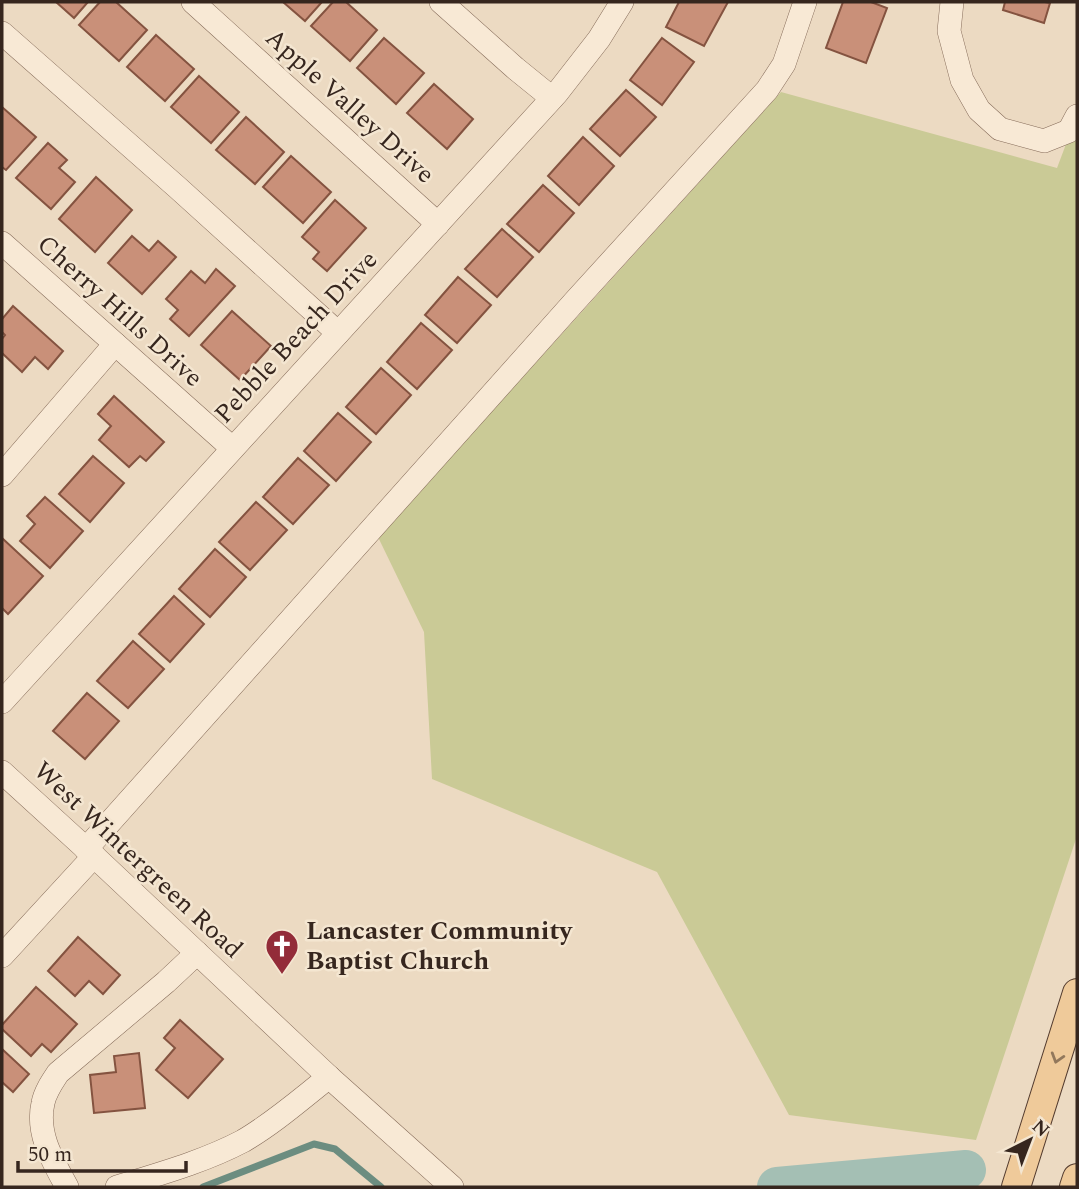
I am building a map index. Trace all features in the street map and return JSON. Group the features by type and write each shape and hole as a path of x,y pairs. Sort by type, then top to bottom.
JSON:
{"main road":[{"path":"1016,1187 1077,993"},
{"path":"1074,1187 1077,1178"}],"street":[{"name":"Apple Valley Drive","path":"193,2 438,224"},
{"path":"441,2 552,98"},
{"name":"Pebble Beach Drive","path":"2,702 552,98 599,39 622,2"},
{"path":"2,956 90,852 603,270 766,90 784,64 805,2"},
{"path":"952,2 949,32 962,80 979,110 1000,129 1044,141 1069,131 1077,116"},
{"path":"2,33 338,333"},
{"name":"Cherry Hills Drive","path":"3,248 232,449"},
{"path":"2,475 115,344"},
{"name":"West Wintergreen Road","path":"2,772 441,1185"},
{"path":"67,1187 46,1146 42,1126 43,1104 49,1088 58,1073 197,953"},
{"path":"117,1187 194,1163 242,1141 281,1115 329,1077"}],"green space":[{"path":"781,92 1057,168 1077,115 1077,836 976,1140 789,1115 657,872 432,779 424,632 378,537"}],"building":[{"path":"56,2 88,2 74,18"},
{"path":"100,2 116,2 147,30 119,61 79,25"},
{"path":"283,2 322,2 305,21"},
{"path":"333,2 346,2 377,30 350,61 311,26"},
{"path":"679,2 728,2 704,46 666,27"},
{"path":"843,2 871,2 887,8 866,63 826,48"},
{"path":"1005,2 1050,3 1044,23 1003,10"},
{"path":"156,35 194,69 165,101 127,67"},
{"path":"384,38 424,73 396,104 357,68"},
{"path":"662,38 694,62 662,105 630,80"},
{"path":"199,76 239,112 211,143 171,107"},
{"path":"434,84 473,119 447,149 407,113"},
{"path":"626,90 656,117 620,156 590,129"},
{"path":"2,107 36,137 6,170 2,167"},
{"path":"246,117 284,152 255,184 216,150"},
{"path":"583,137 614,166 579,205 548,176"},
{"path":"48,143 67,160 59,168 75,182 51,209 16,178"},
{"path":"291,156 331,192 303,223 263,187"},
{"path":"96,177 132,210 95,252 59,219"},
{"path":"543,185 574,213 539,252 507,224"},
{"path":"335,200 366,228 327,271 313,259 319,252 302,237"},
{"path":"502,229 533,257 497,297 465,269"},
{"path":"132,236 149,251 158,241 176,257 142,294 108,263"},
{"path":"216,269 235,286 189,336 170,319 178,310 166,299 191,271 205,283"},
{"path":"458,277 491,305 457,343 425,315"},
{"path":"13,306 63,351 48,369 35,357 22,372 2,353 2,339 5,335 2,332 2,319"},
{"path":"232,311 271,346 240,380 201,345"},
{"path":"421,323 452,350 417,389 387,362"},
{"path":"381,368 411,395 376,434 346,407"},
{"path":"114,396 164,442 146,461 140,456 129,467 99,440 111,426 98,414"},
{"path":"338,413 371,442 336,481 304,451"},
{"path":"93,456 124,483 90,522 59,494"},
{"path":"298,458 329,485 293,524 263,497"},
{"path":"45,497 83,531 50,568 20,541 35,524 27,516"},
{"path":"256,502 287,530 250,570 219,542"},
{"path":"2,538 43,576 8,614 2,608"},
{"path":"215,549 246,577 210,617 179,589"},
{"path":"174,596 204,624 170,662 139,634"},
{"path":"133,641 164,669 128,708 97,681"},
{"path":"87,693 119,721 85,759 53,731"},
{"path":"78,937 120,975 103,994 89,981 75,996 48,971"},
{"path":"36,987 77,1024 51,1052 42,1044 31,1056 2,1029 2,1025"},
{"path":"180,1020 223,1059 188,1098 156,1070 175,1048 164,1038"},
{"path":"2,1049 29,1074 13,1092 2,1082"},
{"path":"139,1053 145,1108 94,1113 90,1075 116,1072 114,1056"}],"waterway":[{"path":"203,1187 314,1144 335,1149 381,1187"},
{"path":"777,1187 966,1170"}],"place":[{"name":"Lancaster Community Baptist Church","path":"282,976"}]}
